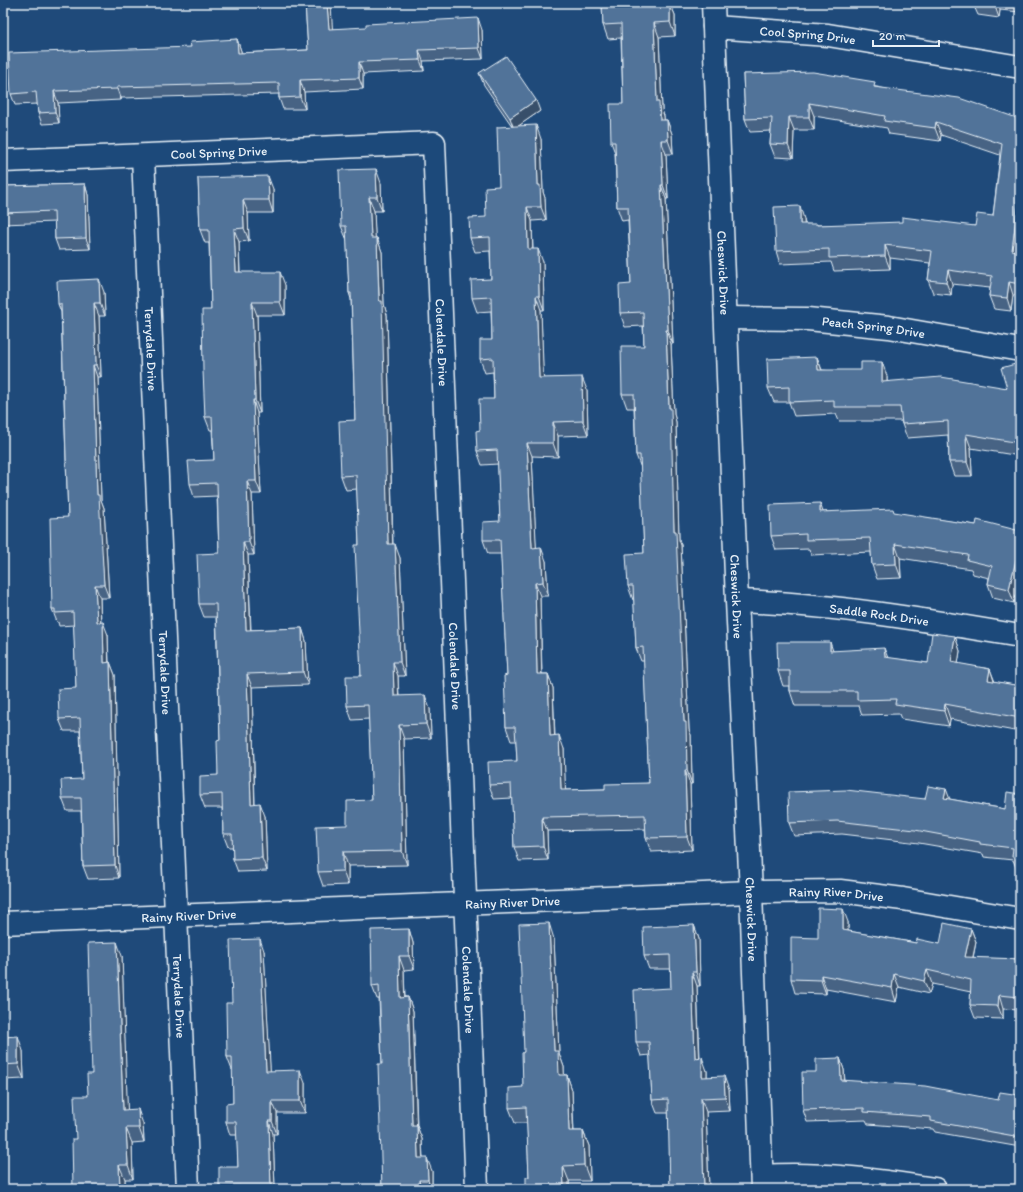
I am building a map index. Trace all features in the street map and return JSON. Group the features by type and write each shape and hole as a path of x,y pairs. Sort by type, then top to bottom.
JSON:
{"street":[{"name":"Cheswick Drive","path":"712,3 737,601 751,892 762,1182"},
{"name":"Cool Spring Drive","path":"714,27 828,36 1020,67"},
{"name":"Cool Spring Drive","path":"3,162 434,143"},
{"name":"Colendale Drive","path":"434,143 477,1189"},
{"name":"Terrydale Drive","path":"143,156 188,1189"},
{"name":"Peach Spring Drive","path":"726,318 808,319 889,327 1020,350"},
{"name":"Saddle Rock Drive","path":"737,601 871,612 1020,636"},
{"name":"Rainy River Drive","path":"3,922 751,892 840,891 903,899 1020,919"},
{"path":"762,1182 792,1174 857,1177 935,1189"}],"building":[{"path":"305,3 327,3 329,29 366,27 366,24 478,18 479,48 419,50 420,60 359,62 359,78 300,80 300,97 279,98 279,83 117,87 117,89 54,91 55,112 38,113 36,92 11,94 9,53 191,47 190,42 237,39 238,53 308,50"},
{"path":"602,3 670,3 670,22 654,23 657,102 659,102 660,120 667,120 668,140 661,140 663,185 661,185 668,330 666,330 669,408 671,408 674,531 676,531 684,722 686,722 687,770 685,770 687,837 646,838 645,815 542,817 543,846 514,847 511,784 489,785 488,762 517,761 515,727 506,727 504,676 507,675 500,540 483,540 483,522 500,521 497,450 477,451 476,431 480,430 479,399 494,399 493,358 480,359 480,340 492,340 491,297 472,298 471,280 491,279 490,237 470,238 469,218 486,217 485,187 499,186 497,127 536,125 538,185 540,185 541,207 527,207 528,249 538,249 539,296 536,296 539,378 582,377 583,421 553,422 553,443 527,443 532,548 541,547 543,582 535,583 537,674 548,674 550,736 559,735 561,790 605,789 605,784 649,783 643,647 636,648 633,586 628,586 626,554 644,553 640,455 636,455 634,394 622,394 621,346 644,346 643,312 620,313 619,285 631,284 628,207 617,207 615,142 611,142 610,104 623,104 621,24 603,25"},
{"path":"506,56 536,100 510,118 479,73"},
{"path":"813,72 875,82 874,87 959,98 1017,118 1019,110 1020,111 1020,194 1012,250 1020,252 1020,284 1009,282 1007,298 989,296 992,276 948,270 946,282 928,280 932,251 885,245 885,256 829,258 829,249 776,251 774,207 800,206 800,224 817,225 902,222 902,217 975,226 977,214 993,216 1002,144 936,122 935,128 884,121 885,116 809,103 809,117 789,117 788,145 770,144 772,118 745,119 743,74"},
{"path":"376,169 377,197 369,197 371,238 377,238 379,301 382,301 388,544 395,544 400,662 393,662 394,696 425,695 426,724 399,725 402,851 343,852 343,871 318,872 316,826 347,825 347,801 372,800 368,705 347,706 346,676 361,676 355,545 359,545 356,475 341,476 339,421 355,420 351,293 349,293 346,226 341,226 339,170"},
{"path":"268,176 269,200 243,200 244,228 234,229 236,272 280,272 280,302 252,302 256,481 247,481 249,542 243,542 246,630 302,628 303,672 247,674 251,804 260,803 262,858 233,859 232,834 223,834 222,794 200,795 200,776 218,775 217,741 220,740 216,604 199,604 197,554 219,553 217,483 190,484 188,461 214,460 212,417 205,417 203,371 202,310 211,310 209,230 200,230 198,178"},
{"path":"85,184 86,238 55,239 54,211 3,213 3,186"},
{"path":"99,279 100,303 94,303 96,365 93,365 97,495 99,495 104,585 95,585 97,622 103,622 104,663 110,662 115,865 83,866 81,798 62,798 61,780 82,779 80,718 59,719 58,689 76,688 73,612 55,613 55,609 52,609 50,518 68,517 61,304 58,304 57,281"},
{"path":"817,357 818,370 861,370 861,362 882,362 882,382 941,377 1007,388 1001,368 1019,363 1020,443 966,434 967,462 949,462 948,421 902,424 900,407 834,407 834,400 789,402 789,387 768,388 767,359"},
{"path":"820,503 820,512 893,509 894,512 976,525 977,520 1020,531 1020,561 1016,560 1009,589 988,584 992,566 967,560 968,555 895,544 896,564 872,565 870,538 806,540 806,534 771,536 770,505"},
{"path":"932,633 955,636 951,662 990,669 988,680 1020,686 1020,718 945,704 944,711 895,704 896,699 857,700 857,691 790,691 790,671 778,671 777,642 830,642 830,651 884,648 885,657 928,663"},
{"path":"928,786 946,789 944,798 1005,809 1007,792 1020,794 1020,858 1012,857 1013,848 980,844 980,842 915,830 837,821 789,823 788,792 846,790 925,799"},
{"path":"818,908 843,909 843,930 916,943 917,939 940,944 944,923 971,929 965,957 1020,959 1020,997 999,995 998,1006 970,1005 971,980 927,970 924,981 894,974 892,988 821,975 821,980 791,979 791,937 818,938"},
{"path":"549,923 554,1051 558,1051 559,1075 567,1075 569,1131 583,1131 584,1165 563,1166 564,1189 526,1189 526,1177 529,1177 526,1107 509,1108 509,1088 523,1087 522,1053 524,1052 519,924"},
{"path":"694,925 696,972 692,972 695,1058 702,1057 702,1077 724,1076 725,1097 701,1098 704,1189 670,1189 668,1099 652,1100 649,1042 636,1042 634,990 671,988 670,955 644,956 643,927"},
{"path":"409,929 409,956 399,956 400,998 408,997 412,1126 417,1126 418,1158 427,1158 428,1180 419,1180 419,1189 382,1189 378,1064 382,1064 379,985 372,986 371,930"},
{"path":"260,939 266,1071 300,1070 300,1101 272,1101 272,1121 269,1121 271,1189 241,1189 240,1186 219,1187 219,1167 238,1167 236,1122 226,1122 226,1104 233,1103 232,1057 227,1057 226,1003 232,1003 230,940"},
{"path":"117,942 123,1110 138,1109 139,1128 126,1128 128,1165 119,1165 120,1189 73,1189 72,1139 76,1139 74,1096 88,1096 87,1074 92,1074 88,943"},
{"path":"18,1036 18,1064 3,1065 3,1037"},
{"path":"840,1058 841,1080 925,1086 998,1100 1000,1092 1020,1095 1020,1137 931,1121 931,1117 864,1112 864,1108 803,1110 802,1072 816,1072 816,1059"}]}
